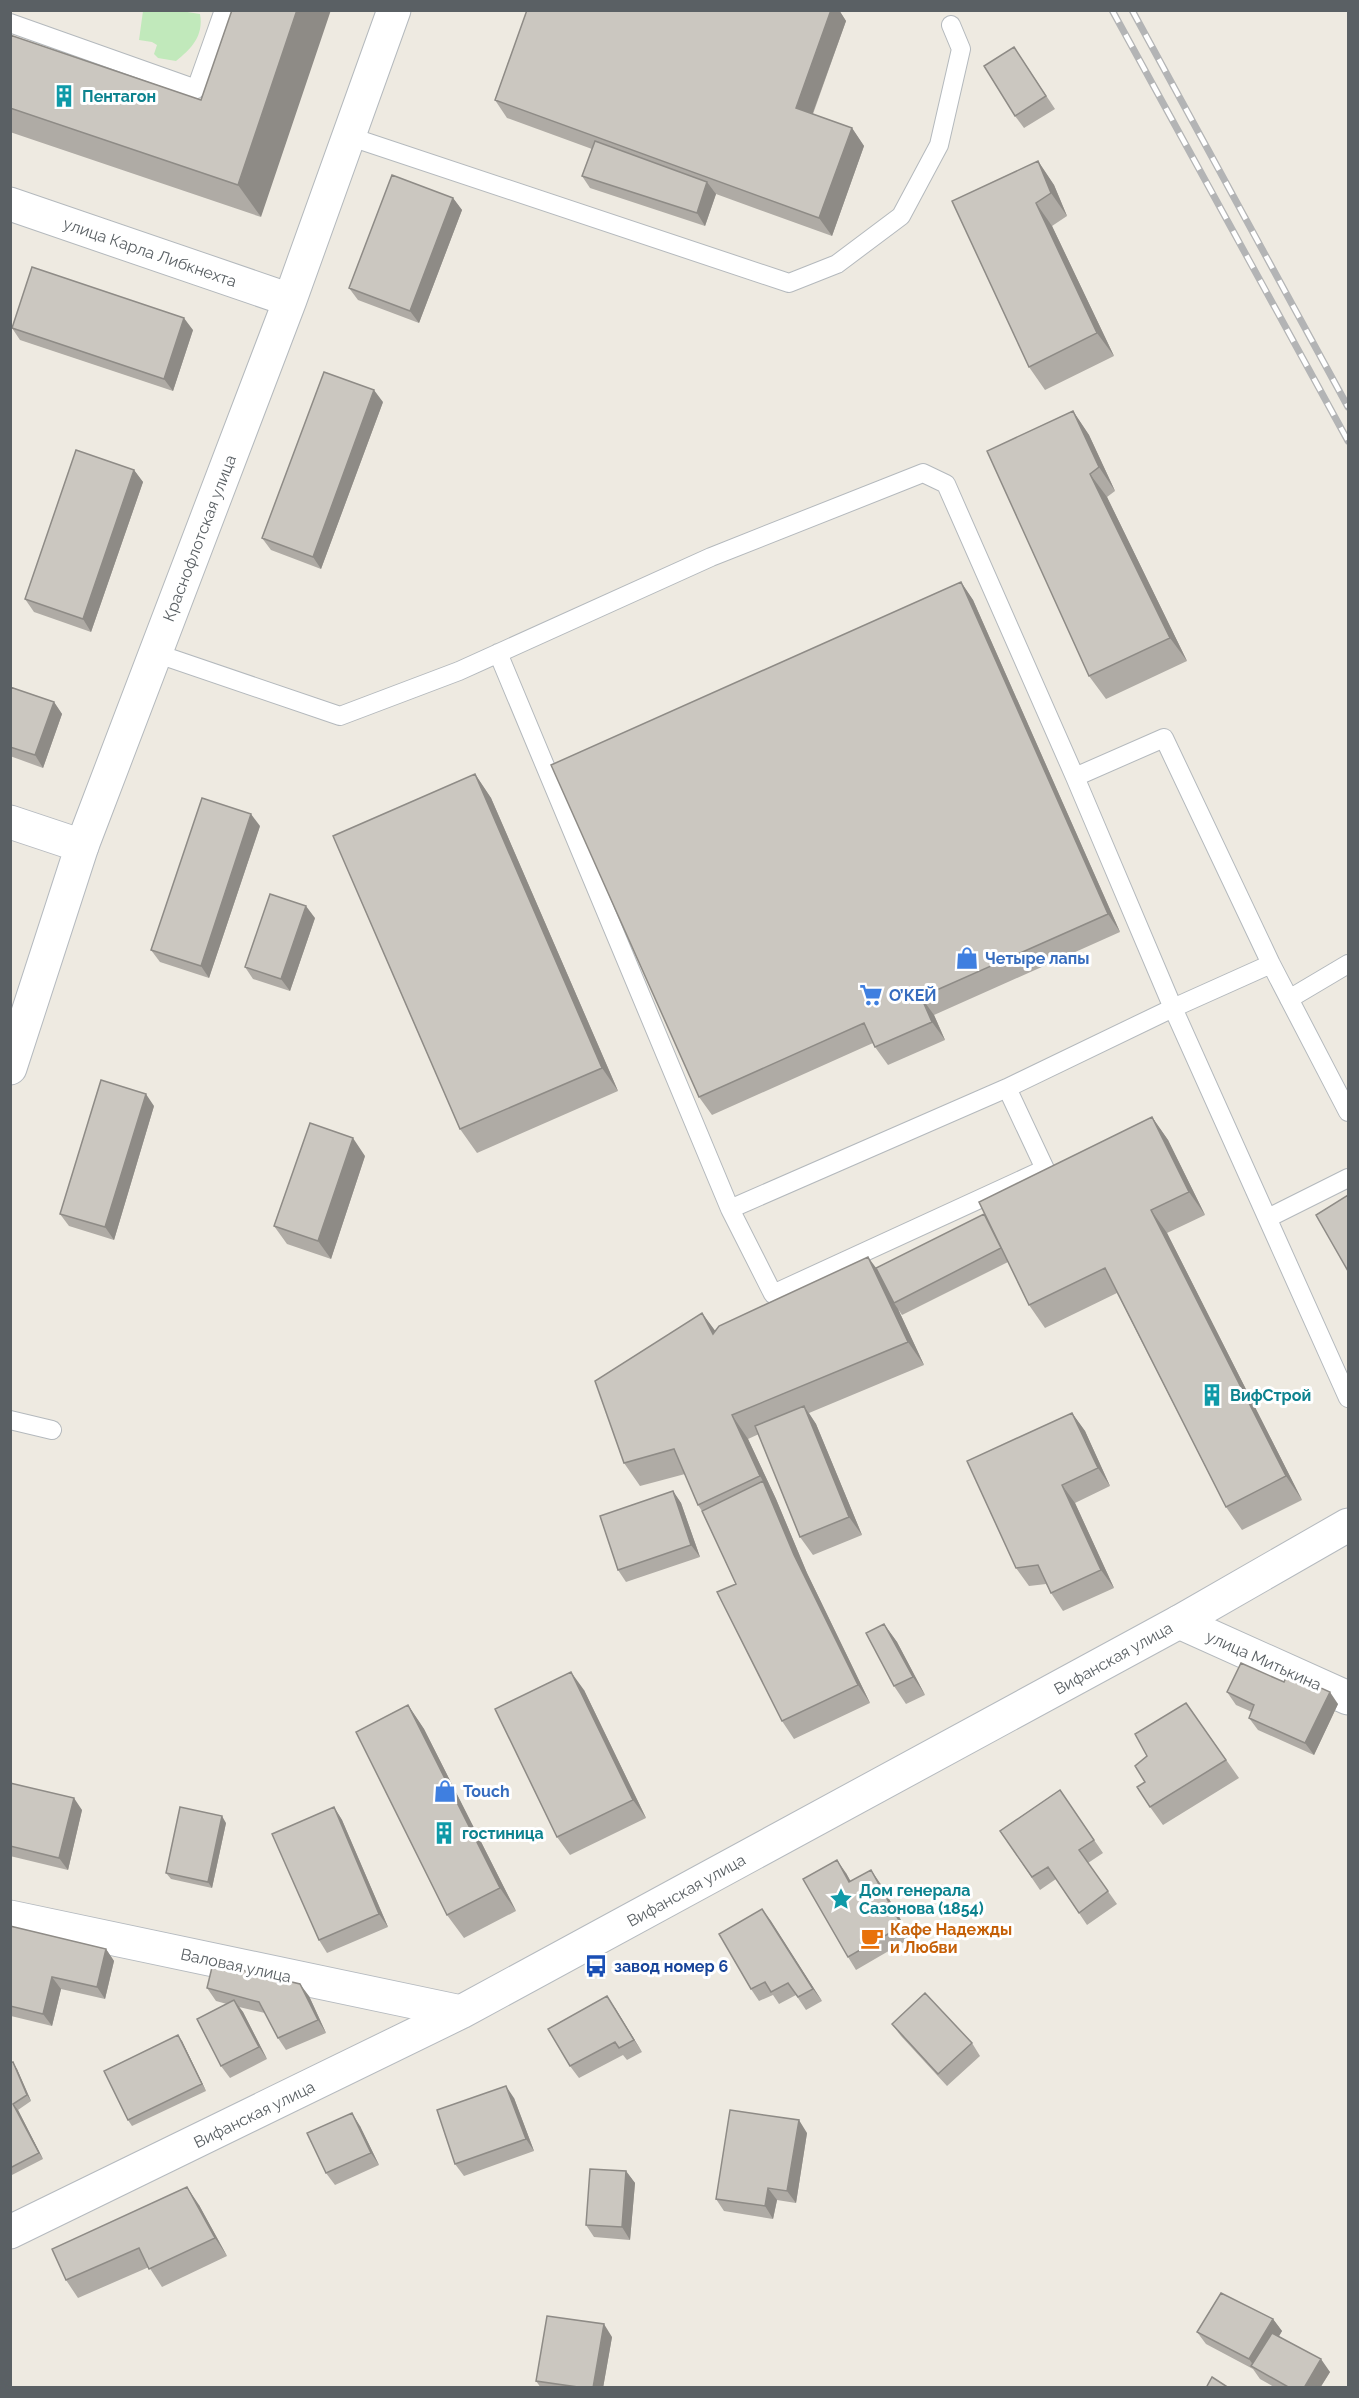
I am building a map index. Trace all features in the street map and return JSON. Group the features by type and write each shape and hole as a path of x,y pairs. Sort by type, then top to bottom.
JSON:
{"main road":[{"name":"Краснофлотская улица","path":"10,1068 82,846 290,300 394,10"},
{"name":"улица Карла Либкнехта","path":"10,204 290,300"},
{"path":"10,822 82,846"},
{"name":"Вифанская улица","path":"10,2232 461,2012 1179,1623 1348,1525"},
{"name":"улица Митькина","path":"1179,1623 1348,1698"},
{"name":"Валовая улица","path":"10,1917 461,2012"}],"lane":[{"path":"10,23 196,89 224,10"},
{"path":"348,136 789,284 837,264 900,216 939,145 961,49 951,24"},
{"path":"155,653 340,716 459,671 711,557 923,473 946,484 1075,777 1173,1008 1348,1398"},
{"path":"498,653 730,1209 773,1294 1045,1169 1007,1088"},
{"path":"1075,777 1164,738 1288,999 1348,1112"},
{"path":"730,1209 1007,1088 1173,1008 1271,964"},
{"path":"1288,999 1348,964"},
{"path":"1268,1218 1348,1178"},
{"path":"10,1420 52,1430"}],"green space":[{"path":"143,11 181,11 200,14 198,35 187,52 176,61 158,58 154,54 157,45 139,40"}],"building":[{"path":"232,10 297,10 238,185 10,108 10,35 201,100"},
{"path":"527,10 831,10 796,108 852,128 819,218 495,100"},
{"path":"1014,47 1046,96 1015,116 984,66"},
{"path":"595,141 707,182 697,213 582,176"},
{"path":"1038,161 1051,193 1036,203 1097,333 1029,367 952,201"},
{"path":"392,175 453,198 410,311 349,288"},
{"path":"32,267 184,318 164,379 12,328"},
{"path":"324,372 374,390 313,557 262,538"},
{"path":"1073,411 1099,467 1090,474 1170,638 1089,676 987,451"},
{"path":"76,450 134,470 83,619 25,599"},
{"path":"961,582 1108,914 921,997 932,1022 875,1047 864,1023 699,1097 551,765"},
{"path":"10,687 54,702 35,755 10,747"},
{"path":"475,774 602,1068 460,1129 333,836"},
{"path":"202,798 251,814 201,966 151,950"},
{"path":"270,894 306,906 281,979 245,967"},
{"path":"101,1080 146,1094 105,1227 60,1214"},
{"path":"1152,1117 1189,1192 1151,1210 1286,1476 1226,1507 1105,1268 1029,1305 979,1202"},
{"path":"310,1123 353,1138 318,1241 274,1226"},
{"path":"1348,1195 1348,1271 1316,1215"},
{"path":"984,1214 1001,1248 894,1303 876,1268"},
{"path":"868,1257 908,1342 732,1415 760,1476 698,1505 674,1449 624,1463 595,1381 702,1313 713,1334 719,1326"},
{"path":"804,1406 849,1517 800,1537 755,1426"},
{"path":"1072,1413 1098,1468 1062,1485 1101,1570 1051,1593 1038,1565 1016,1568 967,1461"},
{"path":"763,1481 794,1555 858,1685 782,1721 717,1592 736,1584 702,1511"},
{"path":"673,1491 691,1545 618,1570 600,1516"},
{"path":"884,1624 913,1677 894,1686 866,1633"},
{"path":"1241,1663 1284,1682 1288,1673 1330,1692 1305,1743 1249,1718 1254,1705 1227,1692"},
{"path":"571,1672 633,1800 557,1837 495,1709"},
{"path":"1186,1703 1226,1760 1150,1807 1137,1787 1145,1782 1135,1766 1147,1756 1135,1734"},
{"name":"гостиница","path":"408,1705 500,1888 447,1915 356,1732"},
{"path":"10,1783 74,1798 59,1858 10,1846"},
{"path":"1060,1790 1094,1840 1079,1850 1108,1891 1079,1913 1048,1867 1032,1877 1000,1831"},
{"path":"180,1807 222,1816 208,1882 166,1873"},
{"path":"334,1807 379,1914 319,1940 272,1834"},
{"path":"837,1860 849,1882 871,1870 902,1926 848,1957 803,1879"},
{"path":"762,1909 813,1989 798,1997 788,1983 771,1992 765,1982 751,1989 719,1934"},
{"path":"10,1926 106,1949 97,1987 52,1977 43,2014 10,2006"},
{"path":"213,1963 300,1984 318,2020 278,2038 259,2002 207,1988"},
{"path":"925,1993 972,2043 938,2074 892,2024"},
{"path":"607,1996 634,2040 619,2048 615,2042 570,2066 548,2029"},
{"path":"234,2000 259,2047 221,2066 197,2019"},
{"path":"178,2035 202,2084 128,2120 104,2071"},
{"path":"13,2062 27,2095 13,2104 39,2153 10,2168 10,2063"},
{"path":"506,2086 526,2139 455,2164 437,2110"},
{"path":"730,2110 799,2120 787,2191 768,2188 765,2206 716,2199"},
{"path":"352,2113 371,2153 326,2173 307,2133"},
{"path":"590,2169 626,2171 622,2227 586,2225"},
{"path":"187,2187 215,2238 149,2269 139,2248 66,2280 52,2249"},
{"path":"1221,2293 1273,2319 1249,2359 1197,2332"},
{"path":"547,2316 604,2324 593,2388 536,2381"},
{"path":"1272,2333 1321,2359 1304,2388 1290,2388 1251,2366"},
{"path":"1212,2377 1229,2388 1206,2388"}],"railway":[{"path":"1112,10 1348,441"},
{"path":"1132,10 1348,407"}],"place":[{"name":"Пентагон","path":"64,96"},
{"name":"Четыре лапы","path":"967,958"},
{"name":"О’КЕЙ","path":"871,995"},
{"name":"ВифСтрой","path":"1212,1395"},
{"name":"Touch","path":"445,1791"},
{"name":"гостиница","path":"444,1833"},
{"name":"Дом генерала Сазонова (1854)","path":"841,1899"},
{"name":"Кафе Надежды и Любви","path":"872,1938"},
{"name":"завод номер 6","path":"596,1966"}]}
